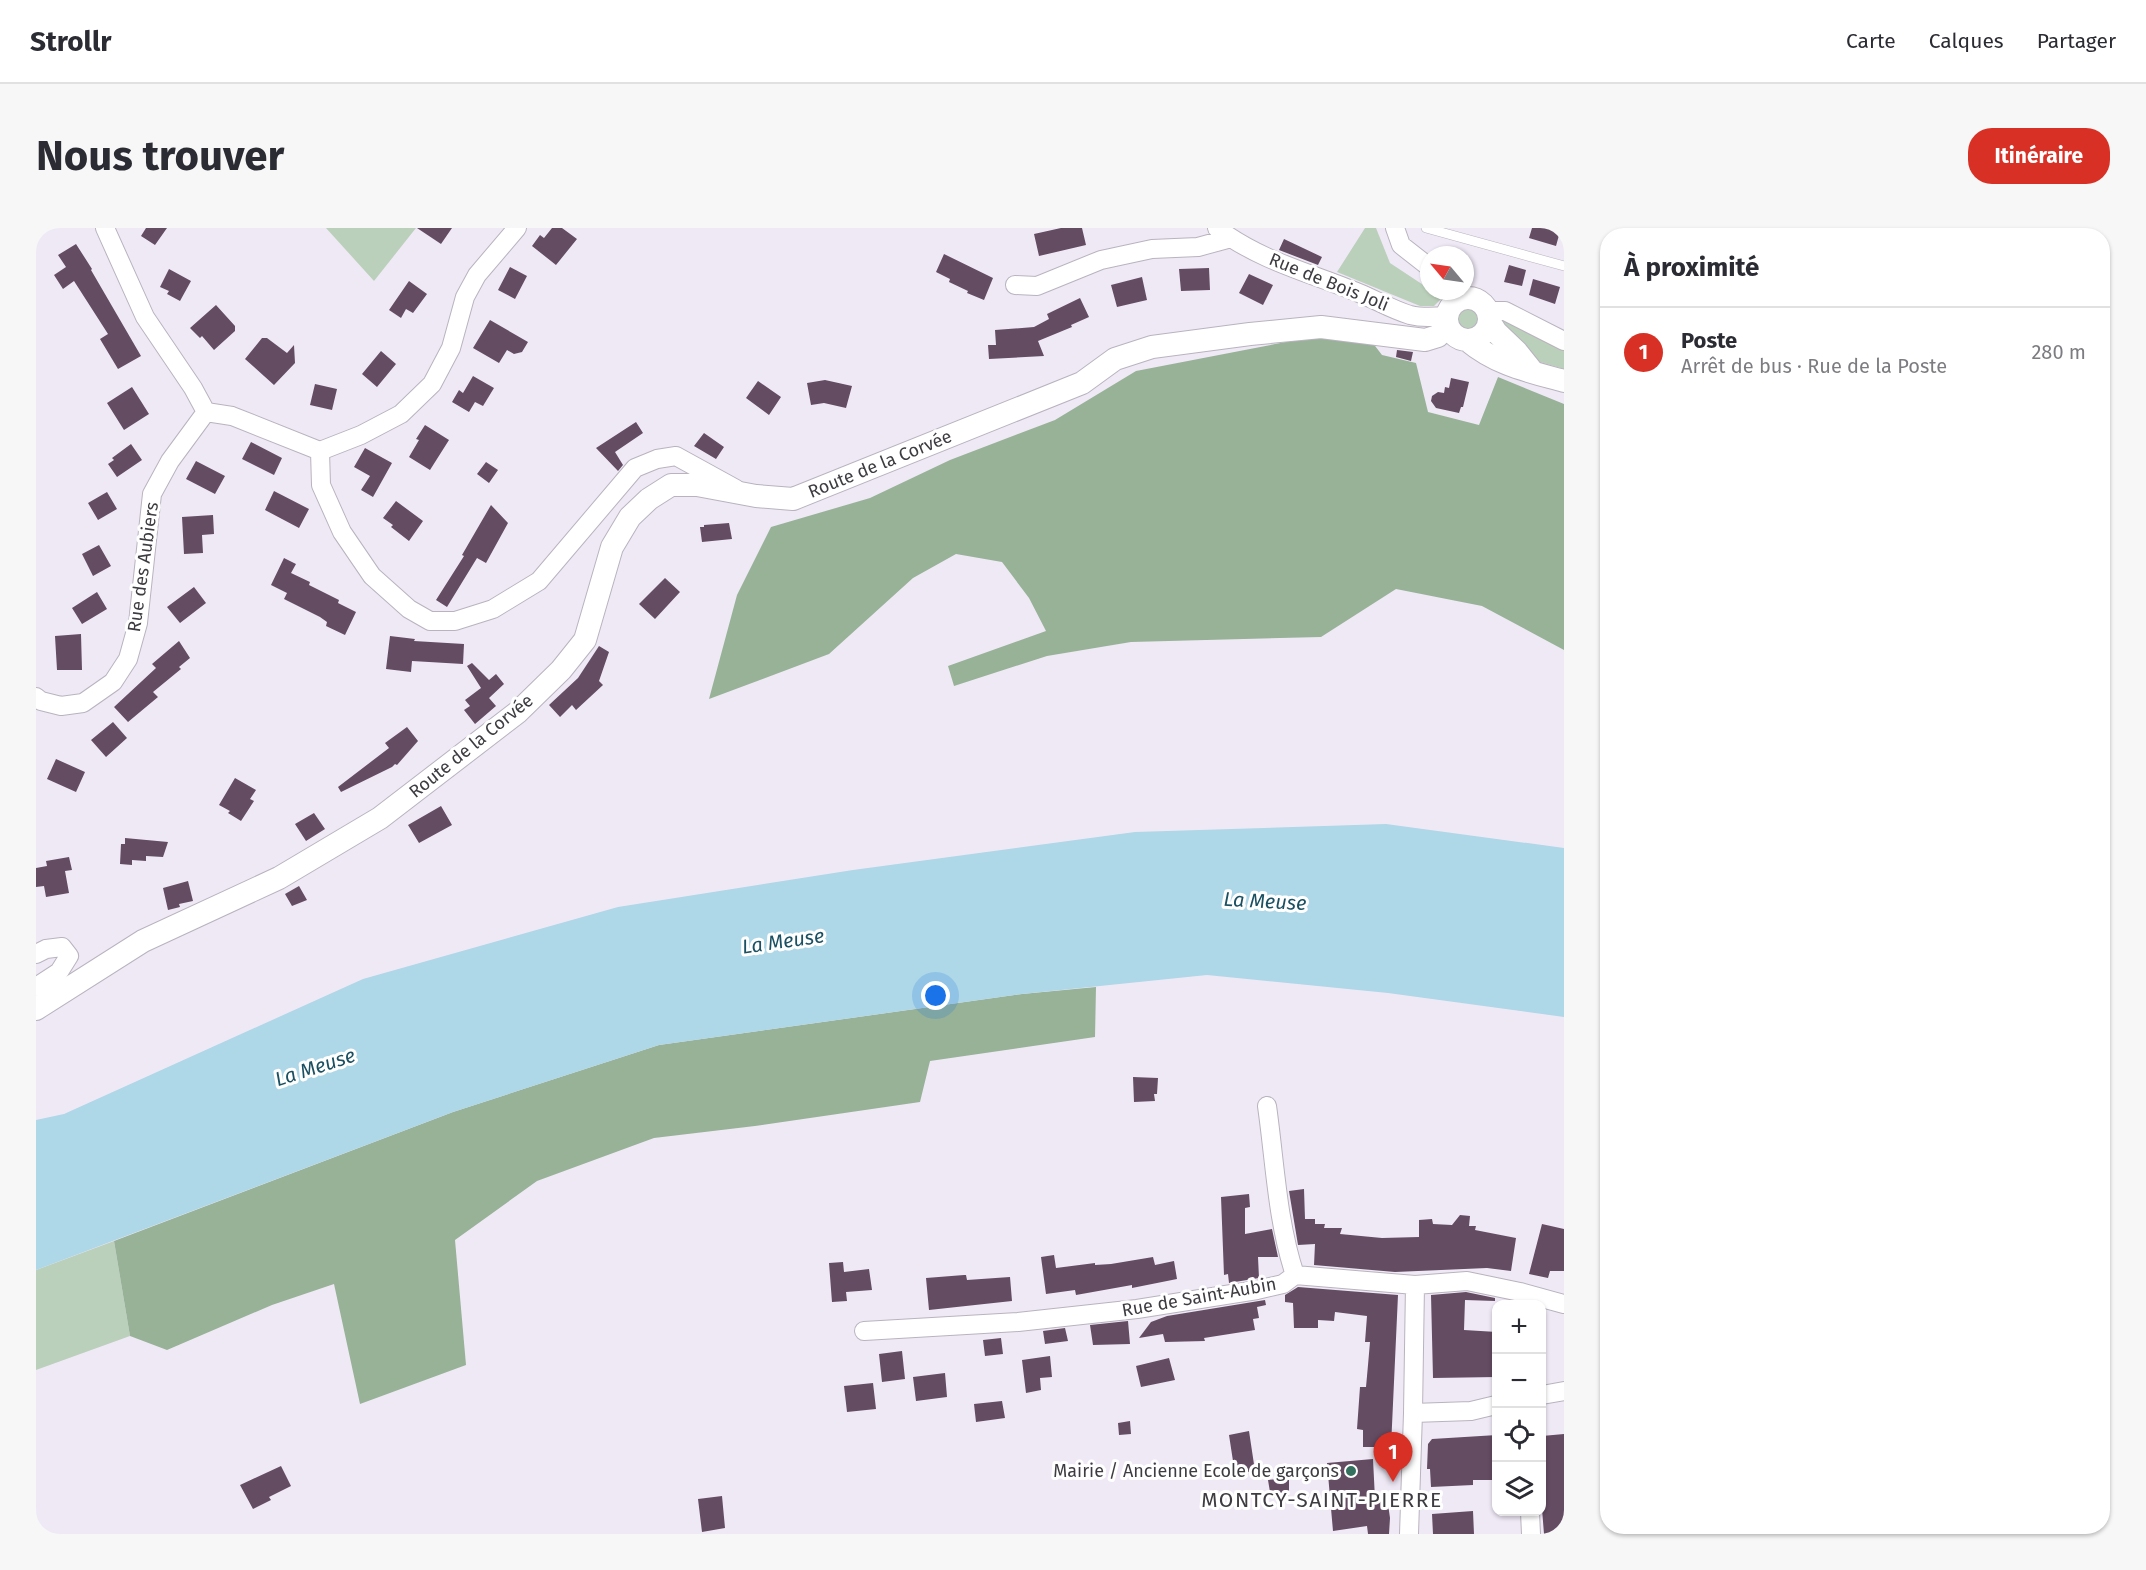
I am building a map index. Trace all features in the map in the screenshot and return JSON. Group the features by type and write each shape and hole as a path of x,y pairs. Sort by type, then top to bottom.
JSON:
{"street":[{"path":"105,228 145,317 193,388 206,412 232,416 320,451 361,435 401,414 432,384 451,348 465,297 477,275 517,228"},
{"path":"1395,228 1401,245 1420,262"},
{"path":"1015,285 1037,286 1101,260 1121,255 1152,249 1198,247 1224,233"},
{"name":"Rue de Bois Joli","path":"1224,233 1287,267 1358,292 1409,315 1447,320"},
{"path":"1474,298 1479,300 1496,332 1517,352 1533,372"},
{"path":"1456,300 1447,320 1455,336 1467,340 1511,367 1564,381"},
{"path":"1489,316 1505,311 1564,340"},
{"path":"1467,340 1479,337 1488,327 1489,316"},
{"name":"Route de la Corvée","path":"36,1009 143,941 279,878 380,818 518,712 561,670 585,640 612,547 630,517 649,499 670,485 697,485 746,494 793,499 1082,383 1115,358 1152,347 1321,327 1425,340 1437,336 1447,320"},
{"name":"Rue des Aubiers","path":"36,697 41,701 61,706 83,704 113,682 128,659 138,624 152,494 170,461 206,412"},
{"path":"320,451 321,485 342,532 372,576 409,609 430,621 455,621 493,609 539,581 635,468 657,459 676,456 746,494"},
{"path":"36,954 46,949 62,948 69,956 60,972 36,987"},
{"path":"1267,1106 1277,1175 1279,1208 1295,1275"},
{"name":"Rue de Saint-Aubin","path":"864,1331 1018,1322 1137,1309 1257,1290 1283,1284 1295,1275 1415,1285 1467,1281 1564,1304"},
{"path":"1409,1534 1415,1285"},
{"path":"1546,1394 1564,1391"},
{"path":"1413,1413 1471,1411 1492,1406"},
{"path":"1530,1516 1531,1534"}],"lane":[{"path":"1426,228 1564,266"}],"green space":[{"path":"326,228 416,228 374,281"},
{"path":"1365,228 1376,228 1390,263 1420,283 1420,300 1440,300 1434,306 1420,306 1337,272"},
{"path":"1468,308 1478,315 1479,319 1472,329 1468,330 1458,323 1457,319 1464,309"},
{"path":"1506,317 1564,346 1564,369 1537,361 1502,331 1502,321"},
{"path":"1322,335 1372,342 1382,355 1416,363 1428,412 1479,425 1498,377 1564,404 1564,650 1482,606 1396,589 1321,637 1131,642 1047,656 954,686 948,666 1046,631 1029,598 1002,562 956,554 913,578 829,654 709,699 737,595 771,527 870,498 950,460 1055,420 1136,371"},
{"path":"1096,987 1095,1037 930,1061 920,1102 654,1138 537,1181 455,1240 466,1365 360,1404 334,1284 272,1305 167,1350 130,1336 114,1241 453,1112 659,1045 1022,994"},
{"path":"114,1241 130,1336 36,1370 36,1270"}],"water":[{"name":"La Meuse","path":"1386,824 1564,848 1564,1017 1388,993 1207,975 1022,994 659,1045 453,1112 36,1270 36,1120 64,1114 363,979 618,907 853,870 1135,832"}],"building":[{"path":"146,228 167,228 155,245 141,236"},
{"path":"417,228 452,228 441,244"},
{"path":"552,228 562,228 577,239 556,265 532,246 540,235 544,238"},
{"path":"1061,228 1082,228 1086,245 1039,256 1034,234"},
{"path":"1532,228 1561,228 1556,246 1529,238"},
{"path":"1284,239 1322,257 1318,265 1279,250"},
{"path":"76,244 141,356 118,369 100,339 108,334 74,281 63,289 54,275 66,267 58,255"},
{"path":"944,254 993,278 984,300 967,293 968,291 949,282 950,279 936,272"},
{"path":"1509,265 1526,270 1522,286 1504,282"},
{"path":"510,267 527,276 515,299 498,290"},
{"path":"1209,268 1210,290 1181,291 1179,269"},
{"path":"169,269 191,281 180,301 167,294 169,291 160,287"},
{"path":"1249,274 1273,285 1263,305 1239,293"},
{"path":"1142,277 1147,300 1117,307 1111,285"},
{"path":"1533,279 1560,287 1555,304 1529,295"},
{"path":"409,281 427,294 413,313 406,309 401,318 389,310"},
{"path":"1080,298 1089,317 1071,325 1072,327 1038,341 1044,356 989,359 988,345 996,345 995,330 1034,327 1049,319 1047,314"},
{"path":"216,305 235,326 235,331 214,350 202,336 200,338 190,328"},
{"path":"490,320 528,342 522,352 514,354 507,350 499,363 473,348"},
{"path":"262,338 267,338 287,353 294,345 295,363 274,385 245,359"},
{"path":"1397,350 1413,352 1411,361 1396,357"},
{"path":"381,351 396,364 377,387 362,374"},
{"path":"473,376 494,388 483,406 475,402 469,412 452,402 459,390 463,393"},
{"path":"1451,378 1469,382 1463,407 1459,413 1436,408 1431,401 1432,396 1438,392 1444,393 1445,387 1449,388"},
{"path":"825,380 852,386 846,408 824,403 811,405 807,383"},
{"path":"758,381 781,397 769,415 746,398"},
{"path":"315,384 337,389 332,410 310,405"},
{"path":"132,387 149,414 124,430 107,403"},
{"path":"636,422 643,433 615,452 623,465 618,471 596,448"},
{"path":"425,425 449,440 430,470 409,457"},
{"path":"704,433 724,447 716,459 694,446"},
{"path":"251,442 282,458 274,475 242,459"},
{"path":"131,444 142,460 117,477 108,464 114,460 112,458"},
{"path":"365,448 392,463 373,497 361,490 370,476 354,467"},
{"path":"196,461 225,476 215,494 186,479"},
{"path":"486,462 498,470 489,483 477,474"},
{"path":"274,491 309,509 299,528 265,510"},
{"path":"107,492 117,509 98,520 88,503"},
{"path":"396,501 423,521 409,541 383,518"},
{"path":"491,505 508,523 486,563 477,558 447,607 436,600 464,556 462,555"},
{"path":"213,515 214,534 202,535 203,553 184,554 182,517"},
{"path":"729,523 732,539 702,542 700,527"},
{"path":"99,545 111,566 93,576 82,554"},
{"path":"284,558 296,564 291,573 310,582 309,585 339,600 338,603 356,612 345,635 326,626 327,622 320,617 284,599 287,593 271,585"},
{"path":"665,578 680,592 655,619 639,604"},
{"path":"194,587 206,603 180,623 167,607"},
{"path":"97,592 107,609 82,624 72,608"},
{"path":"81,634 82,670 57,670 55,636"},
{"path":"390,636 415,639 414,641 464,644 463,664 412,661 411,672 386,669"},
{"path":"179,641 190,658 179,667 181,669 153,692 158,697 128,722 114,707 156,668 152,664"},
{"path":"599,646 609,652 599,681 603,685 576,710 572,705 560,717 549,705 578,678"},
{"path":"472,663 489,680 496,674 504,684 489,698 496,706 475,724 464,710 470,706 465,700 481,688 467,666"},
{"path":"113,722 127,738 106,757 91,740"},
{"path":"407,727 418,741 397,765 341,792 338,787 389,748 385,743"},
{"path":"56,759 85,772 76,792 47,779"},
{"path":"235,778 256,790 250,799 254,801 241,821 219,805"},
{"path":"441,806 452,825 419,843 408,825"},
{"path":"314,813 325,829 306,841 295,824"},
{"path":"125,838 168,842 163,857 146,856 146,861 132,860 132,865 120,864 121,844 125,844"},
{"path":"69,857 72,870 65,871 69,893 46,897 44,886 36,887 36,868 47,866 46,861"},
{"path":"188,881 193,901 179,904 180,907 168,910 163,888"},
{"path":"299,886 307,900 292,906 285,894"},
{"path":"1133,1077 1158,1078 1157,1094 1154,1094 1155,1101 1134,1102"},
{"path":"1304,1189 1305,1219 1315,1219 1315,1224 1325,1224 1324,1228 1342,1228 1340,1234 1382,1238 1419,1237 1419,1220 1432,1219 1433,1224 1452,1225 1460,1215 1470,1216 1469,1226 1476,1226 1475,1230 1516,1238 1511,1271 1487,1268 1395,1272 1314,1265 1315,1244 1298,1245 1289,1191"},
{"path":"1249,1194 1250,1207 1245,1208 1245,1234 1272,1229 1278,1257 1258,1257 1259,1278 1229,1283 1228,1274 1224,1275 1221,1197"},
{"path":"1542,1224 1564,1229 1564,1271 1550,1271 1548,1278 1529,1274"},
{"path":"1054,1255 1056,1268 1095,1263 1095,1265 1111,1264 1153,1257 1155,1265 1174,1261 1177,1279 1132,1288 1132,1285 1076,1295 1075,1290 1046,1294 1041,1257"},
{"path":"843,1262 844,1272 869,1269 872,1290 846,1292 847,1301 832,1302 829,1263"},
{"path":"966,1275 967,1280 1010,1277 1012,1301 929,1310 926,1278"},
{"path":"1298,1287 1398,1295 1391,1447 1363,1447 1363,1430 1357,1429 1360,1387 1366,1387 1368,1365 1370,1342 1365,1342 1367,1316 1335,1312 1334,1321 1318,1320 1318,1328 1294,1328 1293,1303 1285,1302 1285,1295"},
{"path":"1466,1292 1495,1298 1492,1301 1465,1300 1464,1330 1492,1332 1492,1377 1433,1378 1431,1295"},
{"path":"1265,1300 1266,1305 1257,1307 1259,1318 1253,1319 1255,1330 1204,1338 1205,1341 1165,1342 1163,1334 1139,1338 1151,1322 1167,1316"},
{"path":"1128,1321 1130,1344 1093,1345 1090,1325"},
{"path":"1065,1328 1068,1341 1045,1344 1043,1331"},
{"path":"1001,1338 1003,1354 985,1356 983,1340"},
{"path":"902,1351 905,1379 882,1382 879,1354"},
{"path":"1050,1356 1052,1377 1040,1378 1041,1390 1026,1393 1022,1360"},
{"path":"1169,1358 1175,1380 1141,1387 1136,1366"},
{"path":"945,1373 947,1397 916,1401 913,1377"},
{"path":"873,1383 876,1409 847,1412 844,1386"},
{"path":"1002,1401 1005,1418 976,1422 974,1404"},
{"path":"1130,1421 1131,1434 1119,1435 1118,1423"},
{"path":"1249,1431 1255,1471 1235,1474 1229,1435"},
{"path":"1564,1434 1564,1534 1544,1534 1543,1516 1546,1516 1546,1436"},
{"path":"1492,1435 1492,1480 1473,1480 1473,1485 1431,1487 1430,1469 1427,1469 1428,1444 1432,1439"},
{"path":"1373,1459 1375,1499 1387,1497 1390,1518 1389,1534 1368,1534 1367,1526 1333,1531 1327,1463"},
{"path":"281,1466 291,1486 269,1497 271,1500 253,1509 240,1485"},
{"path":"1289,1478 1289,1496 1271,1498 1268,1480"},
{"path":"722,1496 725,1528 702,1532 698,1499"},
{"path":"1473,1511 1474,1534 1433,1534 1432,1514"}],"place":[{"name":"Mairie / Ancienne Ecole de garçons","path":"1351,1471"},
{"name":"Poste","path":"1393,1482"}],"district":[{"name":"MONTCY-SAINT-PIERRE","path":"1322,1500"}]}
